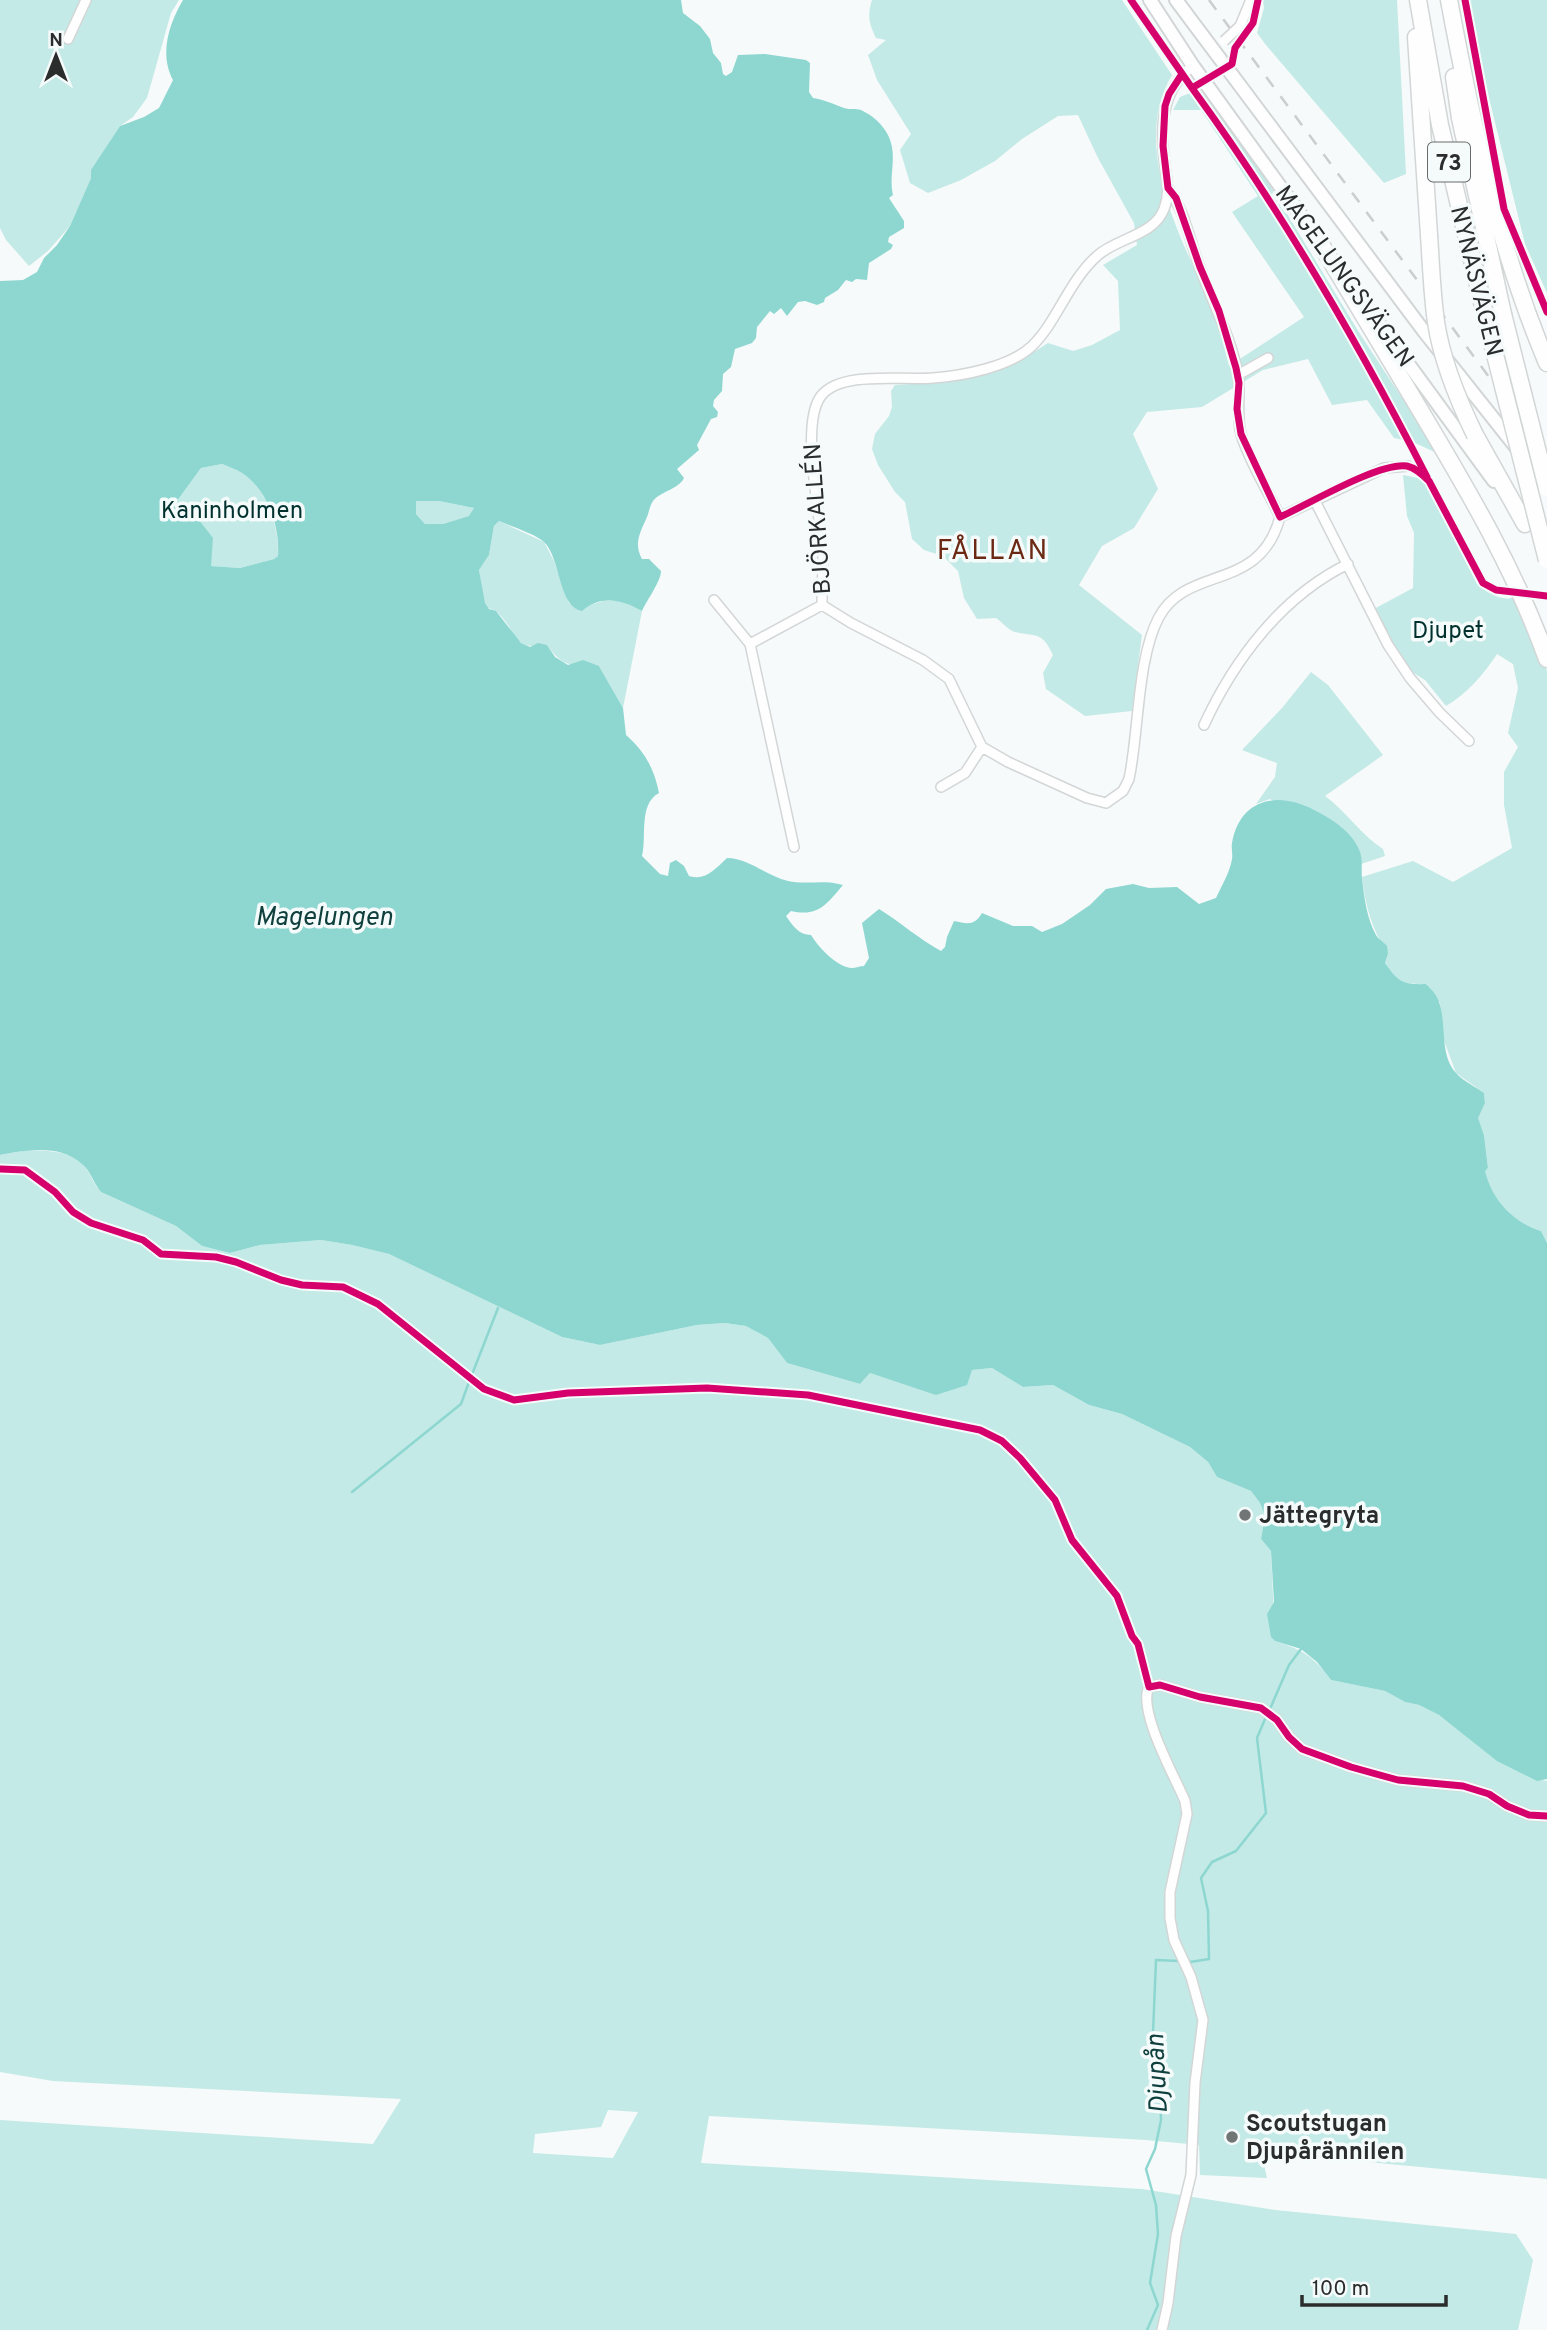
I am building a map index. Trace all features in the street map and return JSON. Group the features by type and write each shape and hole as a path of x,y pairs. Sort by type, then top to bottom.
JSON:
{"highway":[{"path":"1413,0 1437,323 1457,398 1525,524"},
{"name":"NYNÄSVÄGEN","path":"1418,0 1440,125 1547,560"},
{"name":"NYNÄSVÄGEN","path":"1441,0 1460,118 1503,314 1547,486"},
{"path":"1449,0 1463,76 1496,218 1526,314 1547,363"},
{"path":"1316,236 1466,488 1505,559 1534,621 1547,659"}],"main road":[{"name":"MAGELUNGSVÄGEN","path":"1150,0 1193,66 1316,236 1525,524 1547,548"},
{"name":"MAGELUNGSVÄGEN","path":"1176,0 1423,330 1547,486"},
{"path":"1193,66 1212,51"}],"street":[{"path":"68,39 86,0"},
{"path":"1212,51 1240,26 1250,1"},
{"name":"BJÖRKALLÉN","path":"982,747 949,679 923,660 844,620 822,605 823,556 811,426 819,398 841,383 932,379 1004,363 1033,346 1073,284 1099,254 1156,222 1163,213 1168,188 1163,146 1165,106 1174,85 1193,66"},
{"path":"941,787 965,773 982,747 1008,762 1087,798 1106,803 1114,798 1123,791 1129,779 1150,638 1160,615 1185,589 1246,567 1276,534 1280,517 1241,434 1237,409 1238,375 1219,311 1200,267 1176,198 1168,188"},
{"path":"1238,375 1268,358"},
{"path":"1280,517 1384,468 1408,466"},
{"path":"1315,501 1388,645 1410,678 1468,741"},
{"path":"1205,725 1218,696 1261,633 1298,596 1330,573 1348,564"},
{"path":"714,600 750,644 794,847"},
{"path":"750,644 822,605"},
{"path":"1162,2330 1176,2236 1191,2175 1195,2083 1203,2020 1191,1977 1174,1940 1170,1918 1170,1892 1187,1814 1185,1801 1151,1722 1146,1697 1149,1687 1160,1685 1261,1709 1277,1720 1302,1749 1351,1767 1398,1780 1463,1786 1489,1794 1507,1806 1529,1815 1547,1816"}],"green space":[{"path":"0,0 179,0 171,13 147,98 133,117 120,126 92,170 70,226 48,251 29,266 6,240 0,228"},
{"path":"872,0 1122,0 1172,75 1160,103 1156,133 1158,163 1176,225 1218,322 1229,366 1304,317 1232,212 1258,196 1201,110 1173,110 1180,97 1198,90 1211,100 1272,189 1360,334 1439,454 1413,442 1394,438 1367,400 1332,405 1308,359 1263,370 1202,407 1147,412 1133,434 1158,489 1134,528 1102,546 1079,585 1142,635 1132,711 1085,716 1046,689 1043,673 1053,655 1046,642 1038,636 1012,631 996,618 977,619 964,598 958,571 943,556 924,550 912,539 905,502 895,492 878,465 872,449 875,434 889,416 892,407 891,391 895,385 964,380 1026,357 1048,343 1073,351 1092,345 1120,330 1118,281 1103,265 1137,245 1134,223 1078,115 1058,116 1022,139 995,161 961,180 928,193 910,183 900,150 911,134 877,80 868,55 886,40 876,38 872,28 869,15"},
{"path":"1263,0 1397,0 1406,174 1384,183 1266,45 1257,33 1264,8"},
{"path":"1469,0 1547,0 1547,293 1525,244 1489,98"},
{"name":"Kaninholmen","path":"222,464 238,470 251,480 265,499 274,521 278,545 278,556 274,559 240,568 211,566 177,501 201,468"},
{"name":"Djupet","path":"1403,475 1418,478 1428,487 1477,584 1500,597 1516,597 1547,671 1547,1243 1541,1231 1513,1216 1492,1191 1484,1171 1488,1168 1484,1135 1477,1117 1485,1103 1484,1093 1456,1073 1443,1038 1440,1003 1426,984 1401,981 1385,963 1388,954 1370,917 1365,897 1362,877 1413,861 1453,882 1512,848 1504,805 1504,772 1518,747 1508,733 1518,688 1513,664 1497,654 1474,683 1446,706 1425,680 1412,672 1391,642 1374,609 1413,588 1414,533 1407,516"},
{"path":"416,501 439,501 474,508 470,516 443,524 425,524 416,514"},
{"path":"499,521 544,542 569,603 587,606 603,601 626,601 642,611 623,708 599,666 569,664 558,658 547,645 535,646 521,642 504,619 486,605 479,570 489,555 494,526"},
{"path":"1311,672 1328,685 1383,755 1325,796 1383,849 1385,856 1361,864 1361,855 1270,799 1256,804 1275,777 1277,763 1242,750 1282,708"},
{"path":"28,1150 60,1153 75,1158 86,1168 101,1192 176,1226 202,1246 230,1253 260,1245 321,1240 389,1254 562,1337 600,1345 697,1325 725,1323 747,1326 768,1338 787,1363 860,1384 870,1373 936,1394 972,1370 992,1368 1023,1387 1053,1385 1089,1405 1122,1414 1190,1447 1208,1462 1217,1477 1251,1491 1265,1516 1261,1539 1271,1551 1275,1641 1307,1655 1331,1680 1385,1691 1439,1715 1484,1749 1531,1778 1547,1781 1547,2179 1261,2152 1267,2178 1200,2175 1199,2145 709,2116 701,2163 1142,2189 1275,2210 1516,2234 1533,2260 1518,2330 0,2330 0,2120 373,2144 401,2099 53,2081 0,2072 0,1155","holes":["608,2110 638,2112 613,2158 533,2153 535,2134 601,2127"]}],"water":[{"name":"Magelungen","path":"183,0 681,0 683,13 700,26 710,39 713,53 726,76 732,72 738,55 765,54 806,60 810,63 809,92 813,98 846,109 861,110 877,120 885,130 893,153 893,195 889,198 904,221 904,228 889,237 888,242 893,245 891,249 869,263 867,280 846,280 838,290 825,298 824,302 817,305 798,302 787,316 781,308 774,314 770,311 757,327 756,338 752,343 735,349 731,367 723,374 722,391 714,400 717,417 711,419 697,445 699,450 677,469 684,478 682,482 653,501 640,532 638,548 642,559 649,559 661,571 642,611 612,600 596,602 582,611 574,608 564,592 550,549 544,542 499,521 494,526 489,555 479,570 485,603 489,609 496,611 521,643 530,647 538,643 547,645 555,657 568,665 583,660 599,666 623,708 626,735 648,761 659,793 648,805 642,856 660,874 668,876 670,863 676,860 684,866 689,876 700,877 710,873 727,858 743,861 788,881 843,885 821,908 808,912 791,911 786,916 797,929 811,935 829,956 847,967 864,966 869,958 862,923 879,909 941,951 954,921 970,923 982,913 1013,926 1032,926 1042,932 1062,924 1090,905 1106,889 1133,884 1149,888 1177,887 1199,904 1216,898 1231,864 1236,828 1243,816 1263,802 1274,800 1300,804 1328,818 1347,832 1361,855 1366,908 1376,935 1387,946 1385,963 1401,981 1426,984 1434,992 1441,1011 1447,1057 1459,1076 1484,1093 1485,1103 1478,1118 1484,1135 1488,1182 1505,1208 1521,1222 1541,1231 1547,1243 1547,1779 1537,1781 1497,1761 1439,1715 1419,1705 1405,1702 1385,1691 1331,1680 1317,1662 1301,1649 1275,1641 1271,1637 1267,1614 1274,1602 1271,1551 1261,1539 1265,1516 1251,1491 1217,1477 1208,1462 1190,1447 1122,1414 1089,1405 1053,1385 1023,1387 992,1368 972,1370 967,1385 936,1395 870,1373 860,1384 787,1363 768,1338 746,1326 725,1323 697,1325 600,1345 562,1337 389,1254 321,1240 260,1245 230,1253 202,1246 176,1226 101,1192 85,1167 64,1153 43,1150 0,1155 0,281 23,280 37,272 44,258 70,226 91,178 91,170 120,126 159,108 173,80 166,50","holes":["222,464 251,480 265,499 277,533 278,556 274,559 240,568 211,566 213,538 191,510 177,501 201,468","416,501 439,501 474,508 469,516 443,524 425,524 416,514"]}],"waterway":[{"path":"473,1372 498,1308"},
{"path":"352,1492 461,1404 469,1382"},
{"name":"Djupån","path":"1270,1709 1289,1665 1301,1649"},
{"name":"Djupån","path":"1190,1962 1209,1959 1208,1911 1201,1878 1212,1862 1236,1851 1266,1813 1257,1738 1265,1719"},
{"name":"Djupån","path":"1147,2330 1158,2305 1150,2283 1158,2234 1156,2205 1146,2169 1155,2149 1161,2120 1159,2063 1153,2033 1156,1960 1179,1961"}],"railway":[{"path":"1209,0 1547,455"}],"cycle path":[{"path":"1131,0 1192,88 1232,64 1235,48 1253,23 1258,0"},
{"path":"1465,0 1504,209 1547,312"},
{"path":"1182,74 1165,106 1163,146 1168,188 1176,198 1200,267 1219,311 1236,368 1239,383 1237,409 1241,434 1280,517 1379,470 1407,466 1429,481 1483,583 1496,590 1547,596"},
{"path":"1192,88 1257,182 1317,278 1427,477"},
{"path":"0,1169 25,1170 55,1192 73,1212 91,1223 143,1240 161,1254 216,1257 302,1285 343,1287 378,1304 484,1389 514,1400 568,1393 707,1388 808,1395 980,1430 1002,1441 1055,1500 1072,1540 1117,1596 1132,1636 1138,1644 1149,1687 1160,1685 1200,1697 1261,1708 1277,1720 1302,1749 1398,1780 1463,1786 1489,1794 1507,1806 1529,1815 1547,1816"}],"place":[{"name":"Jättegryta","path":"1245,1515"},
{"name":"Scoutstugan Djupårännilen","path":"1232,2137"}],"district":[{"name":"FÅLLAN","path":"993,549"}]}
